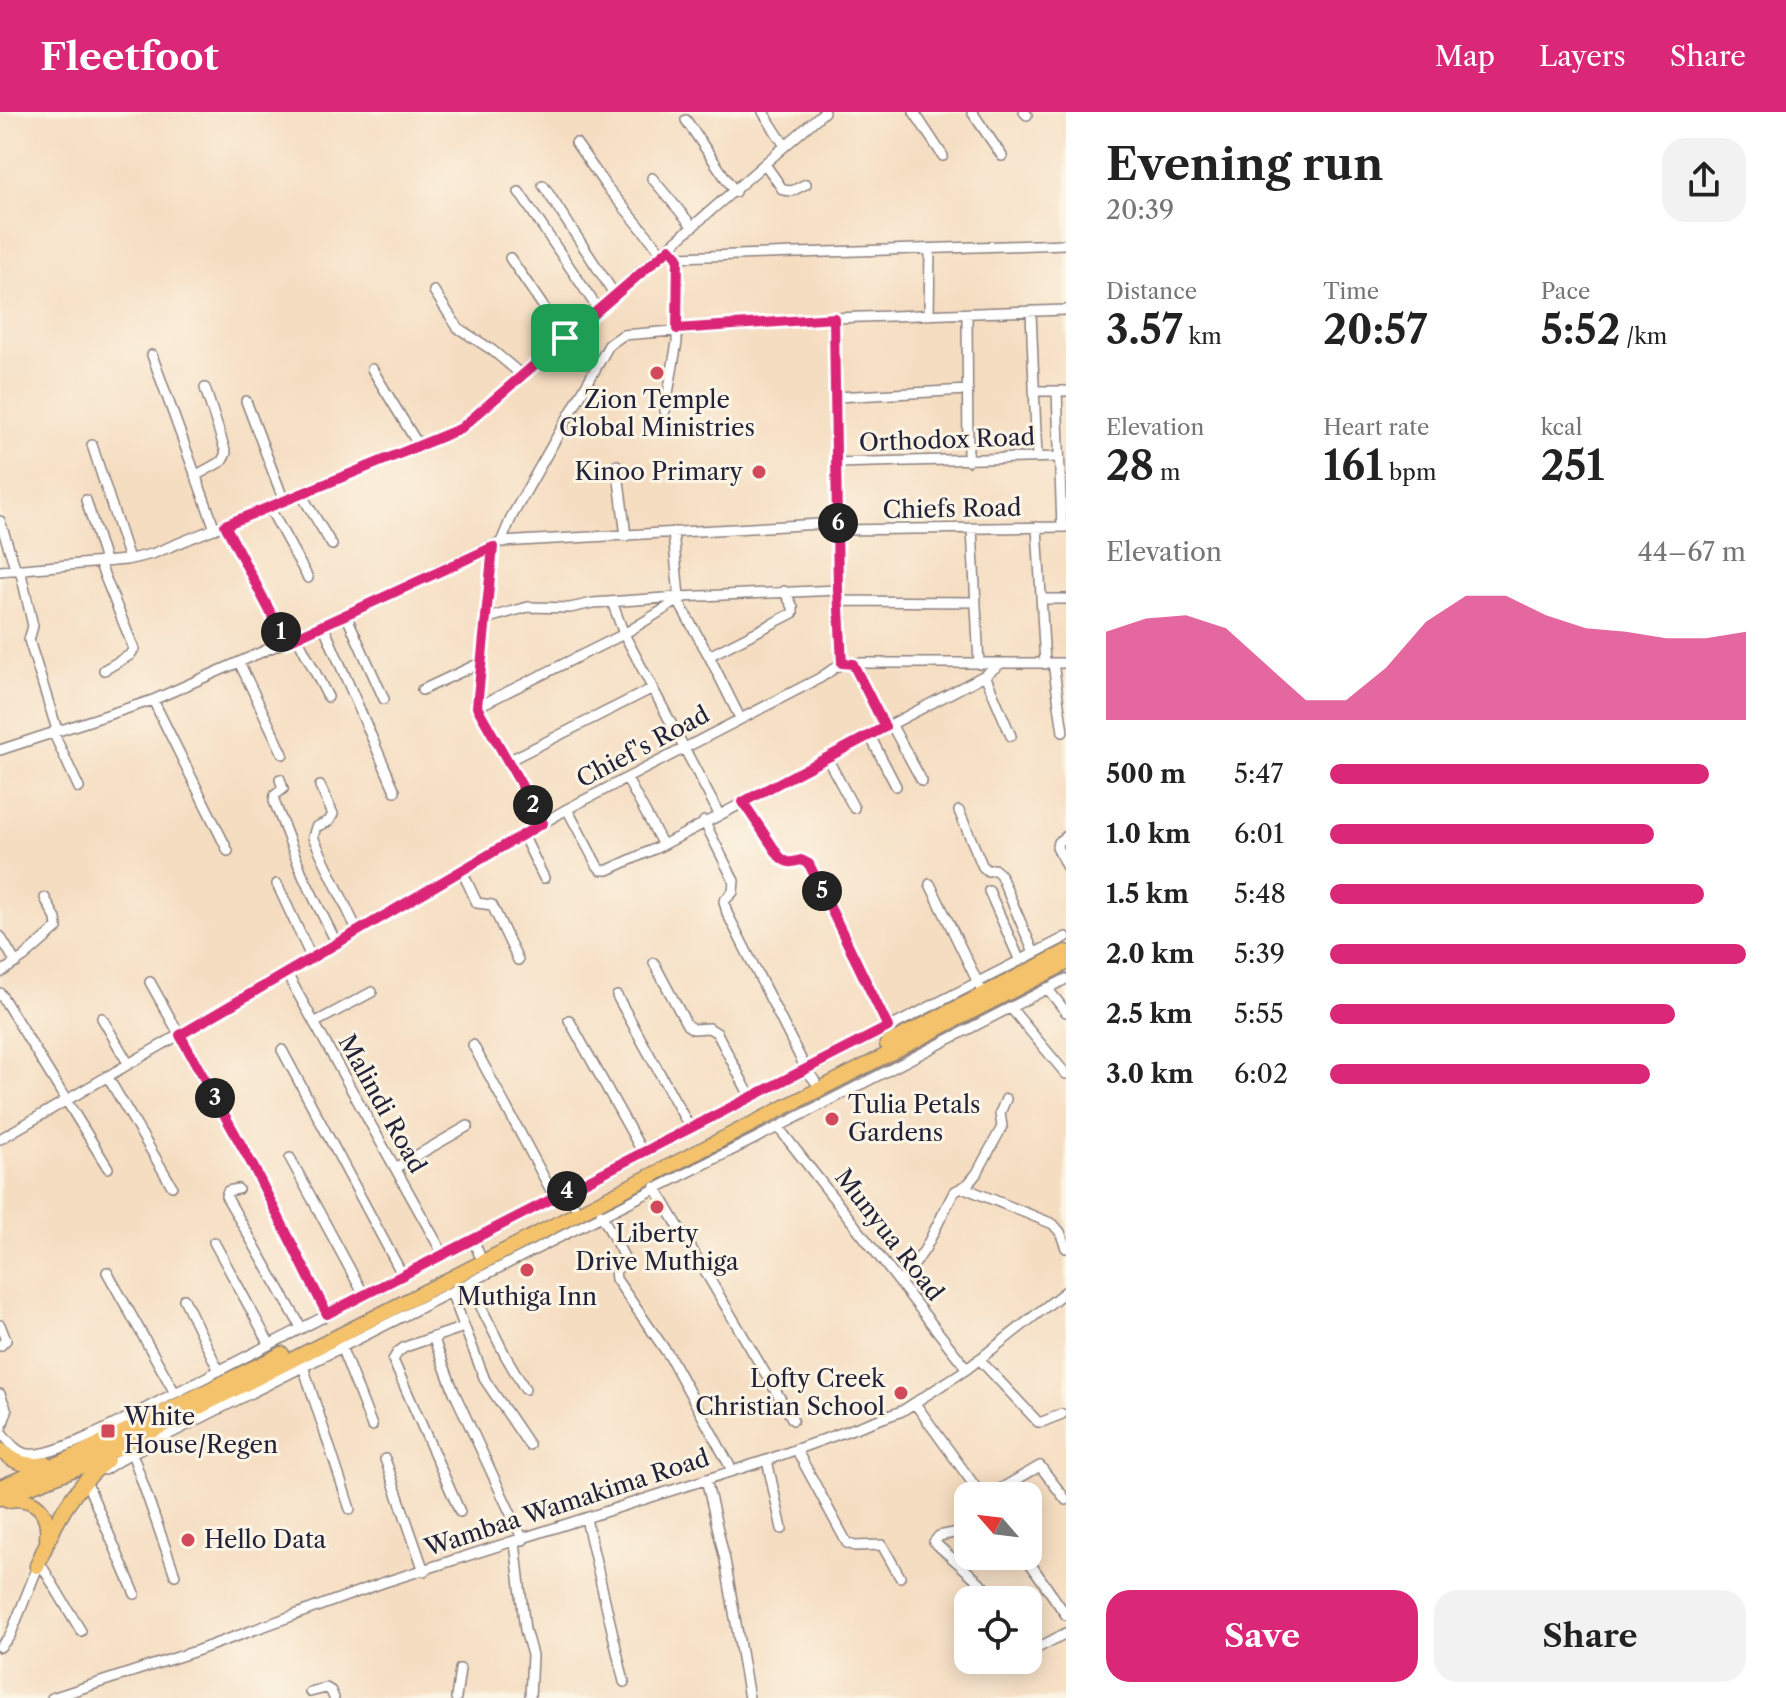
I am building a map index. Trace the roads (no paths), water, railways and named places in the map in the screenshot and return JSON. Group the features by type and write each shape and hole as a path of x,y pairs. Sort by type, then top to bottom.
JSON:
{"highway":[{"path":"0,1500 231,1397 339,1342 482,1256 811,1075 980,988 1066,952"},
{"path":"0,1487 63,1462 105,1434 482,1256 704,1156 1066,963"},
{"path":"39,1564 60,1513 86,1477 165,1424"},
{"path":"0,1450 26,1465 63,1462"},
{"path":"0,1500 18,1499 37,1504 46,1517 47,1542"}],"street":[{"path":"763,112 785,146"},
{"path":"914,112 943,156"},
{"path":"972,112 1002,156"},
{"path":"0,571 129,559 152,554 460,429 735,192 817,114"},
{"path":"686,120 735,192"},
{"path":"576,143 606,186 666,251 678,257 1066,244"},
{"path":"765,164 783,190 792,191 806,184"},
{"path":"652,178 693,227"},
{"path":"543,185 615,295"},
{"path":"519,192 598,309"},
{"path":"929,315 930,249"},
{"path":"665,411 677,329 678,257"},
{"path":"510,258 565,338"},
{"path":"434,291 458,328 492,350 523,376"},
{"path":"543,823 477,707 485,619 497,544 609,345 623,335 677,329 834,318 1066,310"},
{"path":"1031,312 1037,458"},
{"path":"967,315 968,461"},
{"path":"834,318 838,601 842,663 1066,663"},
{"path":"152,355 215,529"},
{"path":"372,369 419,446"},
{"path":"195,476 222,461 226,453 205,388"},
{"path":"836,397 968,390"},
{"path":"1034,391 1061,391 1064,527"},
{"path":"246,401 284,501"},
{"path":"92,445 129,559"},
{"name":"Orthodox Road","path":"836,463 1061,459"},
{"path":"617,465 626,536"},
{"path":"301,494 332,545"},
{"path":"86,500 102,562 134,649 130,655 104,670"},
{"path":"269,507 308,578"},
{"path":"0,521 18,570 33,626 29,640 55,731 79,788"},
{"path":"225,525 286,642"},
{"name":"Chiefs Road","path":"497,544 673,532 838,526 972,529 1064,527"},
{"path":"1037,527 1049,664 1063,732"},
{"path":"972,529 979,664"},
{"path":"673,532 680,599 740,718"},
{"path":"0,750 153,700 497,544"},
{"path":"485,619 528,607 570,608 612,602 838,590"},
{"path":"709,656 793,613 784,591"},
{"path":"477,707 624,634 680,599"},
{"path":"1041,599 1066,599"},
{"path":"838,601 976,602"},
{"path":"612,602 624,634 719,814"},
{"path":"346,615 384,699"},
{"path":"323,625 395,791"},
{"path":"297,637 328,697"},
{"path":"241,661 277,730"},
{"path":"241,661 283,754"},
{"path":"422,690 480,663"},
{"name":"Chief's Road","path":"0,1139 567,809 820,678 842,663"},
{"path":"853,664 922,781"},
{"path":"567,809 601,870 626,864 985,675 1000,664"},
{"path":"985,675 1011,736"},
{"path":"508,761 653,688"},
{"path":"153,700 228,851"},
{"path":"870,736 896,786"},
{"path":"827,758 854,808"},
{"path":"280,779 283,789 275,795 274,801 303,876 337,944"},
{"path":"627,779 663,845"},
{"path":"320,786 333,814 329,821 316,827 313,837 358,932"},
{"path":"743,802 784,862 801,860 809,864 888,1027"},
{"path":"959,811 983,867 1000,874 1034,953"},
{"path":"704,821 734,881 733,892 724,901 727,913 811,1075"},
{"path":"523,835 544,878"},
{"path":"1066,836 1057,847 1066,866"},
{"path":"462,871 477,903 492,905 518,960"},
{"path":"277,884 312,959"},
{"path":"930,884 980,988"},
{"path":"989,891 1020,961"},
{"path":"0,973 57,928 56,919 45,898"},
{"path":"0,936 16,963"},
{"path":"0,1647 10,1636 39,1564 88,1486 110,1465 231,1397 303,1366 339,1342 469,1283 482,1256 555,1198 751,1098 811,1075 888,1027 980,988 1020,961 1066,937"},
{"path":"654,963 687,1025 693,1029 709,1028 717,1033 751,1098"},
{"name":"Malindi Road","path":"287,974 443,1254"},
{"path":"834,1089 1066,979"},
{"path":"150,982 254,1168 327,1314"},
{"path":"1047,988 1066,1012"},
{"path":"314,1023 372,992"},
{"path":"0,993 108,1168"},
{"path":"617,996 690,1128"},
{"path":"1010,1007 1066,1074"},
{"path":"102,1018 128,1063"},
{"path":"569,1020 643,1153"},
{"path":"473,1045 555,1198"},
{"path":"282,1050 403,1276"},
{"path":"107,1076 172,1186"},
{"path":"900,1282 925,1249 954,1192 972,1180 1000,1134 1003,1124 1000,1113 1006,1099"},
{"path":"147,1414 175,1393 443,1254 482,1256 601,1214 655,1187 704,1156 778,1127 799,1107"},
{"path":"395,1168 468,1126"},
{"name":"Munyua Road","path":"778,1127 967,1369"},
{"path":"290,1158 364,1295"},
{"path":"655,1187 793,1420"},
{"path":"962,1187 1053,1224 1066,1248"},
{"path":"238,1189 228,1191 226,1196 301,1327"},
{"path":"568,1191 574,1205"},
{"path":"601,1214 624,1257 623,1264 615,1271 616,1279 678,1369 732,1470"},
{"path":"214,1242 269,1343"},
{"path":"107,1272 175,1393"},
{"path":"469,1283 525,1389"},
{"path":"451,1292 485,1380 529,1445"},
{"name":"Wambaa Wamakima Road","path":"52,1698 424,1571 767,1460 916,1405 1065,1293"},
{"path":"184,1299 219,1371"},
{"path":"0,1325 6,1340 0,1346"},
{"path":"460,1512 393,1360 405,1347 464,1327"},
{"path":"433,1337 519,1541 525,1630 532,1655 530,1698"},
{"path":"339,1342 372,1426"},
{"path":"979,1359 1038,1422 1062,1414"},
{"path":"303,1366 350,1509"},
{"path":"0,1394 7,1411 0,1431 18,1450 37,1455 105,1434"},
{"path":"916,1405 974,1482"},
{"path":"796,1449 847,1543 855,1546 882,1545 900,1577"},
{"path":"132,1453 175,1575"},
{"path":"385,1459 424,1571"},
{"path":"767,1460 782,1529"},
{"path":"1011,1482 1040,1466 1066,1500"},
{"path":"706,1479 725,1560 749,1698"},
{"path":"88,1486 135,1594"},
{"path":"586,1519 624,1682"},
{"path":"954,1533 939,1536 934,1542 954,1560"},
{"path":"39,1564 81,1631"},
{"path":"966,1570 984,1586"},
{"path":"1035,1570 1066,1615"},
{"path":"1042,1646 1066,1633"},
{"path":"456,1698 460,1669"},
{"path":"310,1692 326,1688 334,1698"}],"place":[{"name":"Zion Temple Global Ministries","path":"657,373"},
{"name":"Kinoo Primary","path":"759,472"},
{"name":"Tulia Petals Gardens","path":"832,1119"},
{"name":"Liberty Drive Muthiga","path":"657,1207"},
{"name":"Muthiga Inn","path":"527,1270"},
{"name":"Lofty Creek Christian School","path":"901,1393"},
{"name":"White House/Regen","path":"108,1431"},
{"name":"Hello Data","path":"188,1540"}]}
